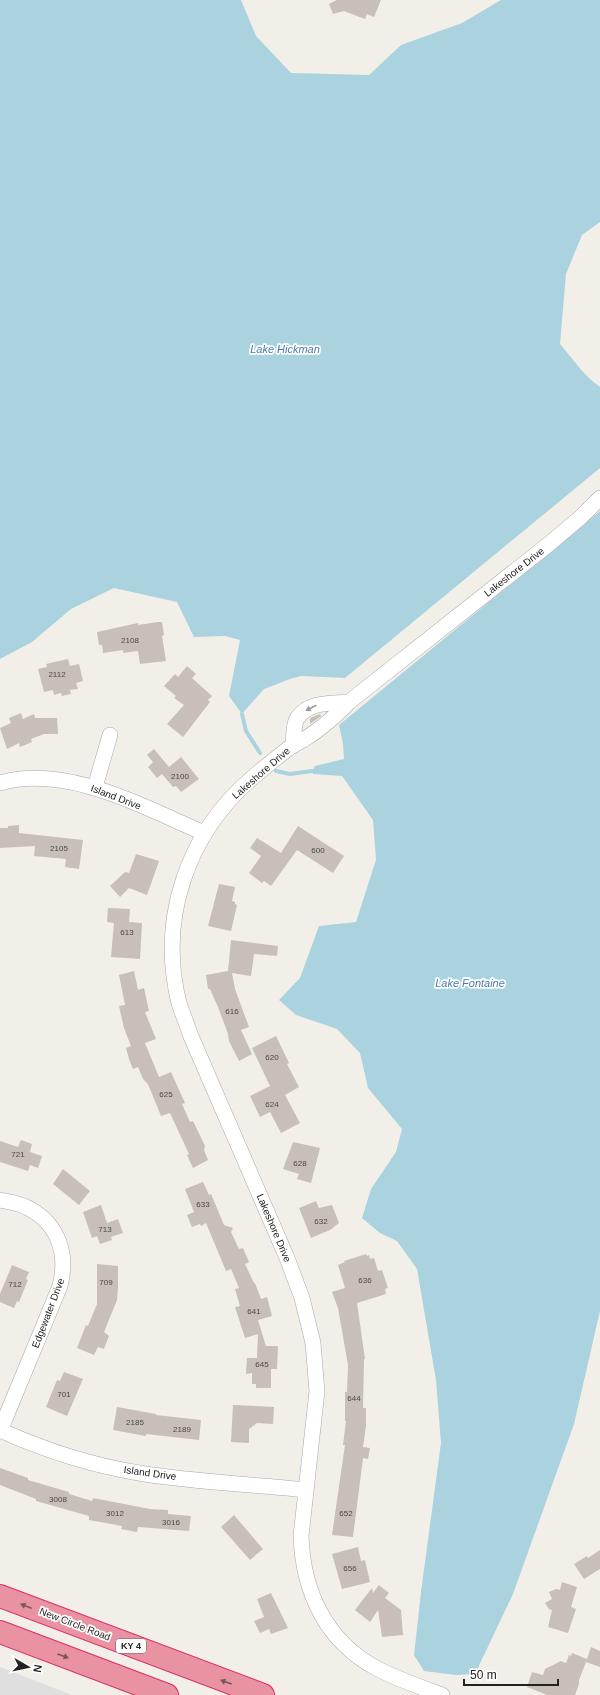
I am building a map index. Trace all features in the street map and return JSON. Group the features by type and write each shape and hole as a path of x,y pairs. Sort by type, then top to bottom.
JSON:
{"highway":[{"name":"New Circle Road","path":"0,1596 263,1695"},
{"path":"0,1632 166,1695"}],"street":[{"name":"Lakeshore Drive","path":"442,1695 391,1675 364,1660 342,1642 319,1611 307,1583 301,1551 301,1522 317,1391 316,1370 308,1322 302,1298 287,1258 190,1034 179,1003 175,981 173,936 175,912 187,868 204,833 227,803 251,779 293,746 310,735 349,702 549,544 581,517 600,498"},
{"name":"Lakeshore Drive","path":"293,746 298,718 308,709 319,704 349,702"},
{"path":"95,787 110,735"},
{"name":"Island Drive","path":"0,784 28,778 45,778 95,787 204,833"},
{"name":"Edgewater Drive","path":"0,1200 24,1206 41,1216 50,1225 58,1238 64,1262 60,1286 0,1431"},
{"name":"Island Drive","path":"0,1431 49,1451 95,1464 138,1473 305,1490"}],"shaded area":[{"path":"0,1667 72,1695 0,1695"}],"water":[{"name":"Lake Hickman","path":"0,0 241,0 256,36 291,73 369,75 401,45 462,23 501,0 600,0 600,222 582,235 566,274 560,344 584,373 600,387 600,468 345,678 301,676 290,679 264,689 242,714 229,696 240,640 225,636 194,637 177,602 114,588 71,609 32,642 0,659"},
{"name":"Lake Fontaine","path":"600,511 600,1311 574,1424 513,1594 475,1674 456,1675 424,1671 414,1655 441,1443 436,1380 417,1269 397,1241 380,1233 362,1218 371,1189 396,1152 402,1129 368,1088 360,1053 337,1029 296,1015 279,1000 300,978 319,926 356,922 376,860 373,820 342,776 313,774 312,771 315,766 344,759 339,725"}],"building":[{"path":"337,0 381,0 374,17 367,14 365,19 344,11 333,14 329,4"},
{"path":"162,622 164,635 162,636 166,661 140,664 138,651 123,653 123,650 103,653 102,645 99,645 97,632 138,623 138,625"},
{"path":"68,659 70,666 79,664 83,681 76,683 78,689 70,690 71,694 62,696 61,693 54,695 53,690 44,692 38,669 47,667 46,664"},
{"path":"187,666 196,674 192,678 212,696 208,700 210,702 183,737 167,724 184,705 174,698 176,696 164,686 175,674 178,677"},
{"path":"21,713 23,719 34,714 35,718 57,718 58,734 44,734 31,739 32,742 20,747 19,743 7,749 0,728 11,723 9,718"},
{"path":"320,714 321,716 310,724 310,718"},
{"path":"154,749 169,767 181,757 199,779 181,792 176,786 173,787 162,774 157,778 148,767 153,762 147,755"},
{"path":"19,825 19,833 83,840 79,869 65,867 66,859 34,856 35,846 0,848 0,828 8,828 8,826"},
{"path":"298,826 344,856 333,873 297,850 271,886 264,881 262,883 249,873 261,856 250,848 257,838 281,853"},
{"path":"136,854 159,861 147,895 129,888 120,897 110,886 125,872 129,873"},
{"path":"219,884 235,887 232,901 237,905 231,931 208,926"},
{"path":"108,908 130,909 129,922 142,923 140,959 111,957 114,923 107,922"},
{"path":"231,940 278,946 277,956 254,954 251,976 232,973 235,989 249,1027 241,1030 252,1054 239,1061 229,1041 228,1034 218,1007 210,989 208,989 206,975 228,971"},
{"path":"134,971 138,990 144,988 149,1011 145,1012 156,1039 145,1043 159,1077 171,1072 185,1103 182,1104 190,1122 193,1121 205,1146 204,1150 208,1160 193,1168 187,1155 189,1154 170,1113 161,1116 148,1084 143,1079 138,1067 133,1069 129,1059 126,1048 131,1046 124,1028 119,1006 125,1005 119,975"},
{"path":"276,1036 289,1063 287,1064 299,1087 285,1095 300,1123 281,1133 270,1112 260,1117 250,1096 270,1086 252,1048"},
{"path":"21,1140 32,1144 30,1152 42,1156 38,1168 30,1165 28,1171 0,1162 0,1141 18,1147"},
{"path":"293,1142 320,1148 311,1183 297,1179 299,1174 283,1169"},
{"path":"63,1169 90,1191 79,1205 53,1184"},
{"path":"203,1182 209,1195 211,1194 224,1225 233,1228 231,1232 239,1249 243,1248 249,1262 245,1264 261,1299 267,1297 272,1316 258,1320 266,1346 278,1346 277,1369 271,1369 271,1388 256,1388 256,1384 252,1384 252,1373 246,1374 247,1358 257,1358 258,1334 245,1338 235,1307 240,1306 235,1289 239,1288 231,1269 226,1271 206,1223 201,1226 200,1224 192,1227 187,1215 194,1212 185,1189"},
{"path":"316,1201 319,1208 332,1205 339,1223 330,1230 311,1238 299,1208"},
{"path":"101,1205 107,1223 118,1219 123,1233 111,1237 112,1240 100,1244 97,1236 92,1238 83,1212"},
{"path":"366,1254 367,1256 369,1255 370,1259 374,1258 378,1271 382,1270 388,1288 385,1289 386,1294 357,1303 365,1359 363,1408 366,1408 366,1426 363,1447 370,1448 368,1459 363,1458 353,1537 332,1535 345,1445 343,1445 346,1421 345,1392 347,1392 348,1365 338,1308 332,1292 345,1288 338,1265 345,1262 344,1261"},
{"path":"97,1264 118,1266 118,1287 117,1300 104,1332 109,1336 104,1349 98,1347 94,1355 77,1348 86,1325 88,1326 97,1304"},
{"path":"12,1265 29,1272 26,1279 28,1280 19,1302 17,1301 14,1308 0,1302 0,1294"},
{"path":"64,1372 83,1379 67,1416 46,1407 57,1380 60,1381"},
{"path":"233,1405 274,1407 273,1424 257,1423 249,1429 249,1443 231,1442"},
{"path":"117,1407 156,1415 201,1420 199,1440 146,1434 146,1436 113,1430"},
{"path":"0,1468 28,1478 28,1480 69,1492 69,1494 92,1501 93,1498 150,1509 168,1510 168,1514 191,1516 189,1531 138,1527 137,1532 121,1529 122,1526 89,1520 89,1516 36,1501 36,1499 0,1485"},
{"path":"234,1515 263,1549 250,1560 221,1527"},
{"path":"358,1547 361,1561 365,1560 370,1582 342,1589 332,1554"},
{"path":"600,1550 600,1569 584,1579 574,1564 587,1556 588,1558"},
{"path":"562,1582 577,1587 571,1607 576,1609 568,1633 548,1627 552,1610 549,1609 545,1603 552,1599 549,1592 556,1589 560,1590"},
{"path":"379,1585 389,1593 385,1598 401,1610 403,1635 382,1637 378,1610 370,1622 355,1610 372,1588 373,1593"},
{"path":"271,1593 288,1628 271,1634 269,1629 260,1633 254,1621 264,1617 257,1599"},
{"path":"591,1647 600,1651 600,1667 586,1662 575,1695 547,1695 527,1687 532,1672 543,1675 545,1669 561,1661 566,1663 569,1655 571,1656 572,1653 587,1659"}],"waterway":[{"path":"242,714 246,731 260,753"},
{"path":"276,771 290,774 312,771"}]}
